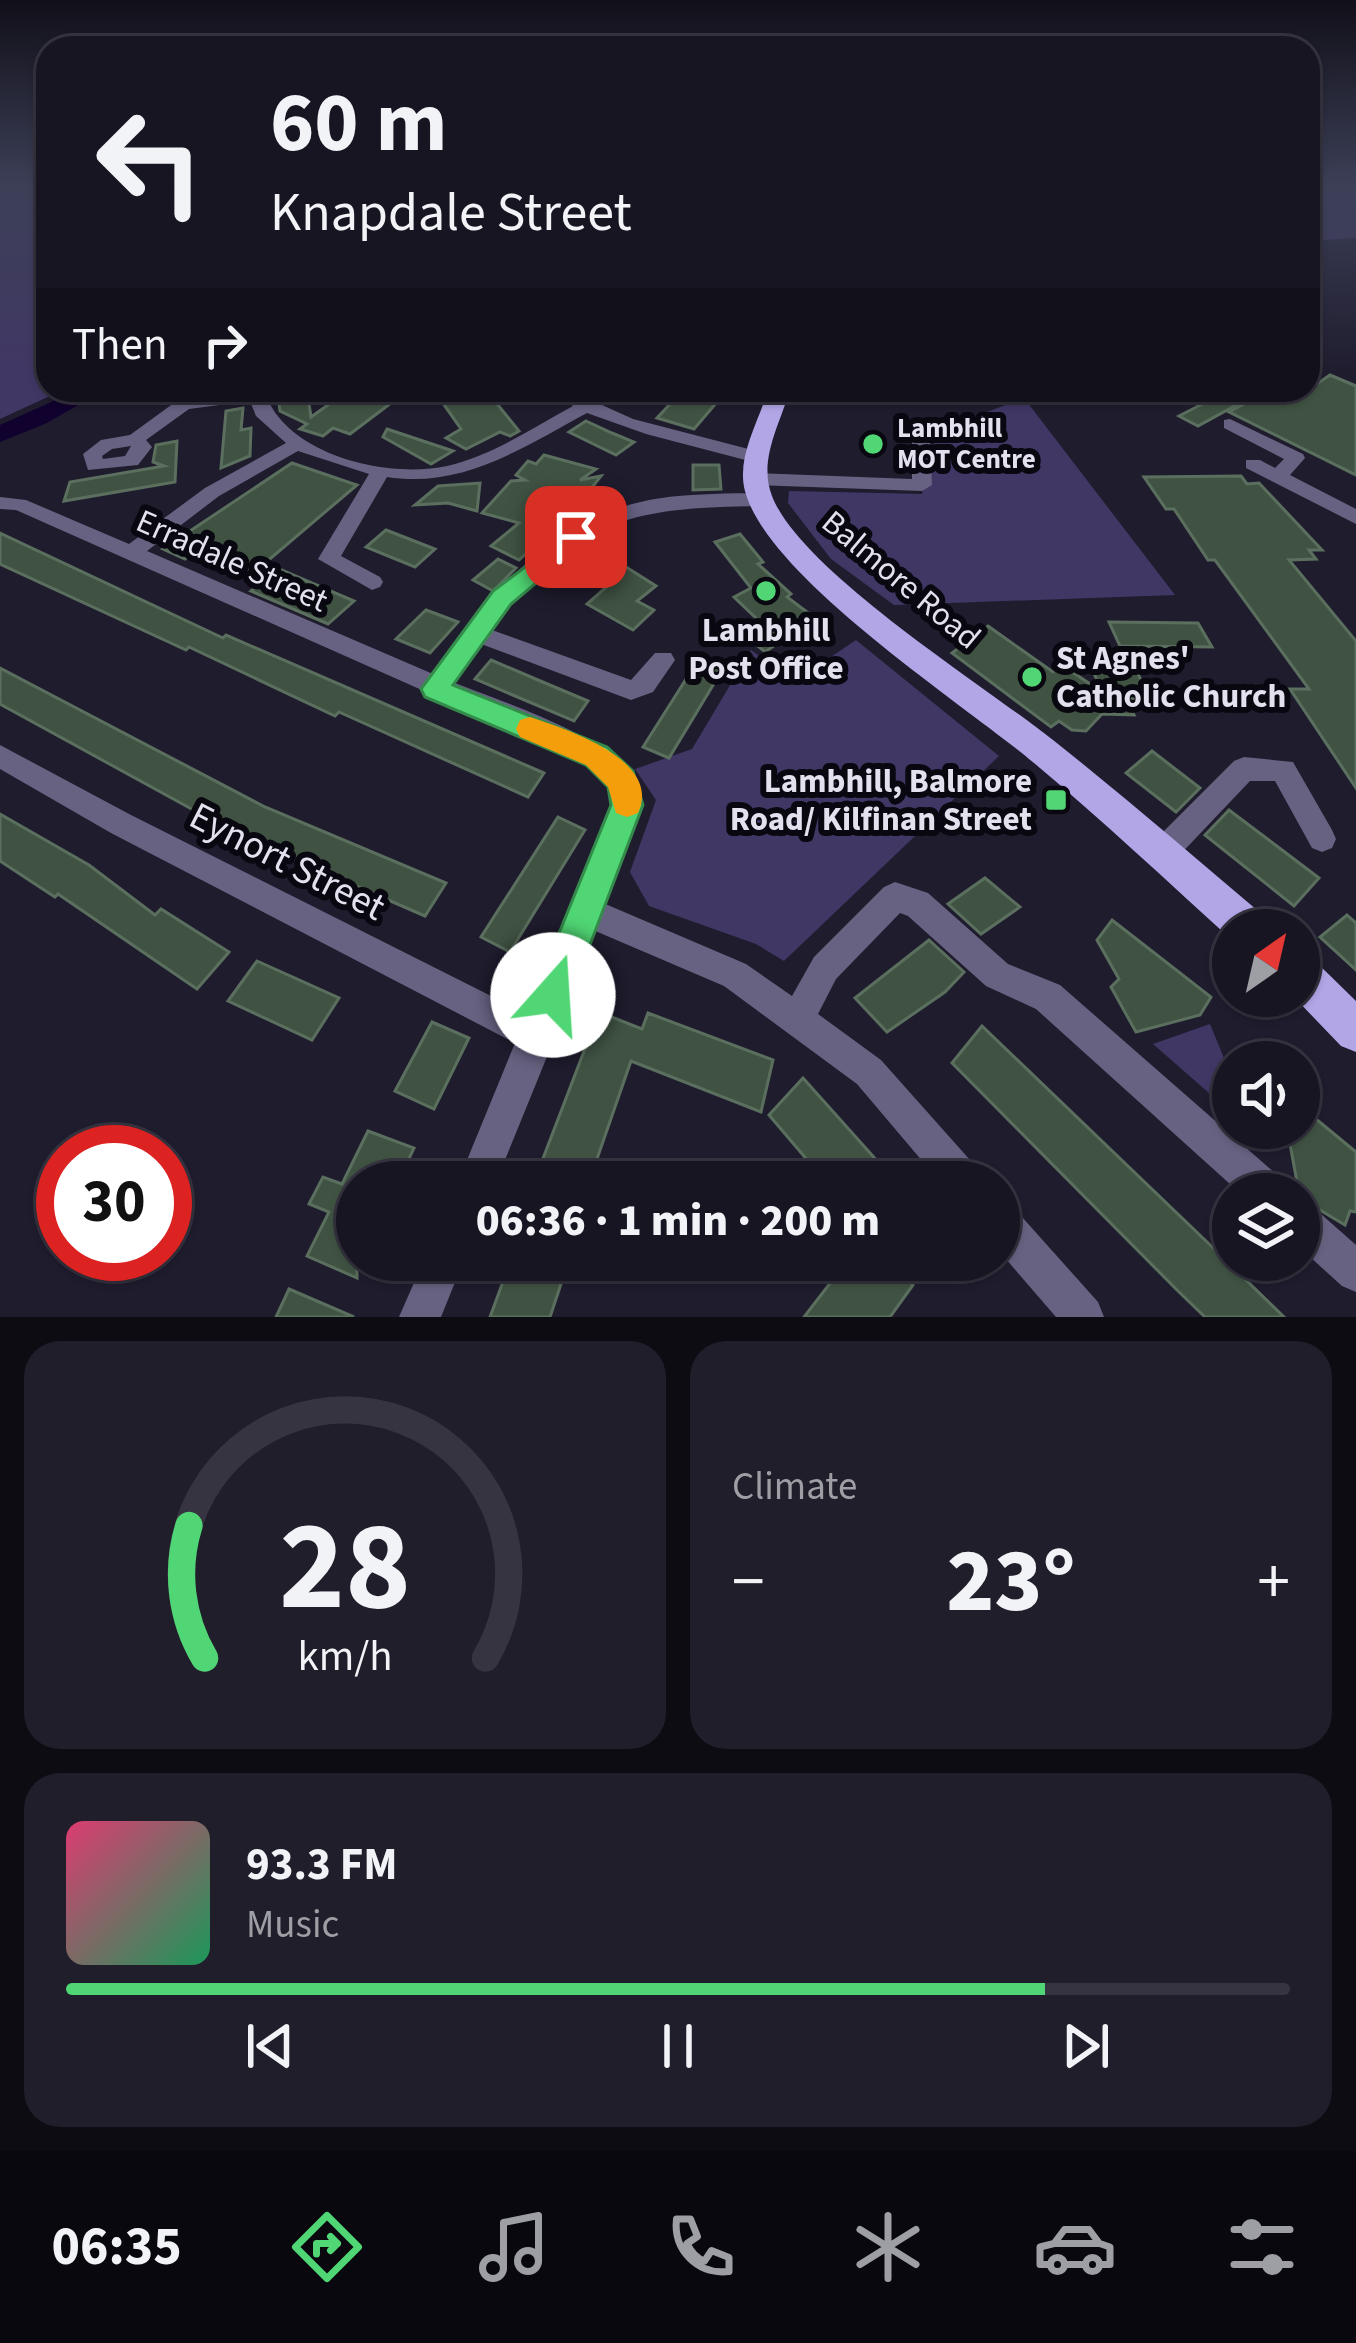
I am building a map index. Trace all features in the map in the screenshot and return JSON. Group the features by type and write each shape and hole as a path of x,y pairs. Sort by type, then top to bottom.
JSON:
{"main road":[{"path":"757,478 776,402"},
{"name":"Balmore Road","path":"757,478 788,541 828,582 1096,793 1226,909"}],"street":[{"path":"135,440 184,404 196,402"},
{"path":"259,402 271,428 298,444 380,472 449,472 585,407"},
{"path":"576,402 757,478"},
{"path":"1230,424 1296,458 1277,477"},
{"path":"435,689 502,597 597,522 757,478 922,485 921,440"},
{"path":"132,552 212,491 298,444"},
{"path":"1252,464 1356,517"},
{"path":"372,582 329,559 380,472"},
{"name":"Erradale Street","path":"0,502 19,504 132,552 435,689 597,756 622,781 627,805 486,1161"},
{"path":"476,633 631,690 644,685 663,660"},
{"name":"Eynort Street","path":"0,756 121,824 538,1037"},
{"path":"1162,852 1244,769 1283,770 1322,839"},
{"path":"797,1020 825,968 895,897 917,904 998,976 1048,997 1245,1173"},
{"path":"583,910 735,975 869,1072 947,1161"},
{"path":"1320,1240 1356,1272"},
{"path":"1020,1248 1068,1311"},
{"path":"420,1317 435,1281"}],"shaded area":[{"path":"0,249 36,249 37,402 0,419"},
{"path":"51,402 83,402 0,442 0,425"},
{"path":"1013,402 1027,402 1175,595 894,605 831,559 788,503 789,491 922,494 937,431"},
{"path":"856,640 999,756 784,961 756,944 649,906 630,872 656,800 635,769 692,749 751,650 794,682"},
{"path":"1210,1024 1217,1041 1212,1041 1212,1096 1153,1044"}],"building":[{"path":"1330,375 1356,386 1356,475 1229,412 1248,402 1320,402 1320,382"},
{"path":"279,402 309,402 311,417 332,402 392,402 350,434 333,428 323,436 300,429 307,424 280,411"},
{"path":"442,402 496,402 519,431 510,436 500,432 466,449 446,438 461,429"},
{"path":"672,402 717,402 694,429 657,418"},
{"path":"1206,402 1238,404 1198,426 1179,416"},
{"path":"243,408 241,430 251,428 250,456 221,468 226,411"},
{"path":"586,421 634,442 616,455 569,432"},
{"path":"387,429 453,451 431,464 383,437"},
{"path":"177,441 175,482 64,501 70,482 164,466 153,462 156,445"},
{"path":"544,455 596,469 580,480 601,476 569,517 579,521 557,534 550,532 519,560 491,546 519,523 482,513 511,481 525,480 516,475 528,461 536,464"},
{"path":"292,463 357,485 265,563 354,601 328,624 251,591 264,580 198,549 185,559 163,549"},
{"path":"693,465 719,465 721,489 693,490"},
{"path":"1241,476 1247,484 1259,483 1322,550 1309,550 1316,559 1289,560 1356,641 1356,788 1290,689 1309,689 1215,560 1208,560 1174,509 1166,509 1144,477"},
{"path":"480,483 477,511 448,503 415,505 438,486"},
{"path":"386,530 435,549 415,567 366,547"},
{"path":"0,533 223,638 226,635 544,773 528,797 339,712 335,716 0,564"},
{"path":"740,534 763,562 758,564 791,594 787,597 815,618 765,652 742,633 760,622 734,597 751,588 715,542"},
{"path":"596,548 656,586 637,601 654,610 633,630 587,604 611,583 577,561"},
{"path":"498,559 516,568 493,591 473,580"},
{"path":"426,610 458,622 430,653 396,639"},
{"path":"1109,622 1198,623 1212,647 1120,646"},
{"name":"St Agnes' Catholic Church","path":"988,626 1053,672 1062,665 1102,692 1090,664 1134,665 1150,700 1126,699 1134,715 1102,714 1086,731 1072,730 1059,721 1051,727 952,653"},
{"path":"700,657 724,667 669,758 643,747"},
{"path":"491,660 588,701 574,721 475,679"},
{"path":"0,668 265,807 446,883 425,916 239,835 0,704"},
{"path":"1152,751 1200,788 1176,812 1126,773"},
{"path":"1229,810 1319,878 1294,906 1205,835"},
{"path":"0,814 89,865 155,915 161,909 229,952 197,989 58,894 55,897 0,861"},
{"path":"558,817 585,830 510,952 481,937"},
{"path":"985,878 1020,907 981,934 948,904"},
{"path":"1347,915 1356,923 1356,970 1320,937"},
{"path":"1112,920 1211,997 1200,1015 1136,1032 1111,987 1119,979 1097,940"},
{"path":"929,940 964,972 945,992 887,1032 855,998"},
{"path":"257,961 339,998 312,1040 228,1001"},
{"path":"599,1012 642,1029 648,1013 773,1060 761,1112 631,1061 596,1161 542,1161"},
{"path":"432,1022 469,1038 434,1109 395,1091"},
{"path":"982,1026 1212,1248 1212,1281 1247,1281 1284,1317 1205,1317 952,1063"},
{"path":"803,1078 877,1161 808,1161 769,1115"},
{"path":"1320,1122 1356,1152 1356,1212 1350,1211 1345,1225 1320,1210 1320,1173 1295,1173 1291,1149 1320,1149"},
{"path":"368,1131 414,1148 408,1161 353,1161"},
{"path":"323,1177 336,1182 336,1269 307,1256 329,1212 309,1204"},
{"path":"503,1281 562,1281 550,1317 490,1317"},
{"path":"832,1281 909,1281 913,1285 890,1317 804,1317"},
{"path":"289,1289 354,1317 276,1317"}],"slow traffic":[{"path":"530,729 597,756 622,781 627,803"}],"place":[{"name":"Lambhill MOT Centre","path":"873,444"},
{"name":"Lambhill Post Office","path":"766,591"},
{"name":"St Agnes' Catholic Church","path":"1032,677"},
{"name":"Lambhill, Balmore Road/ Kilfinan Street","path":"1056,800"}],"route":[{"path":"553,995 627,805 622,781 597,756 435,689 502,597 576,537"}]}
